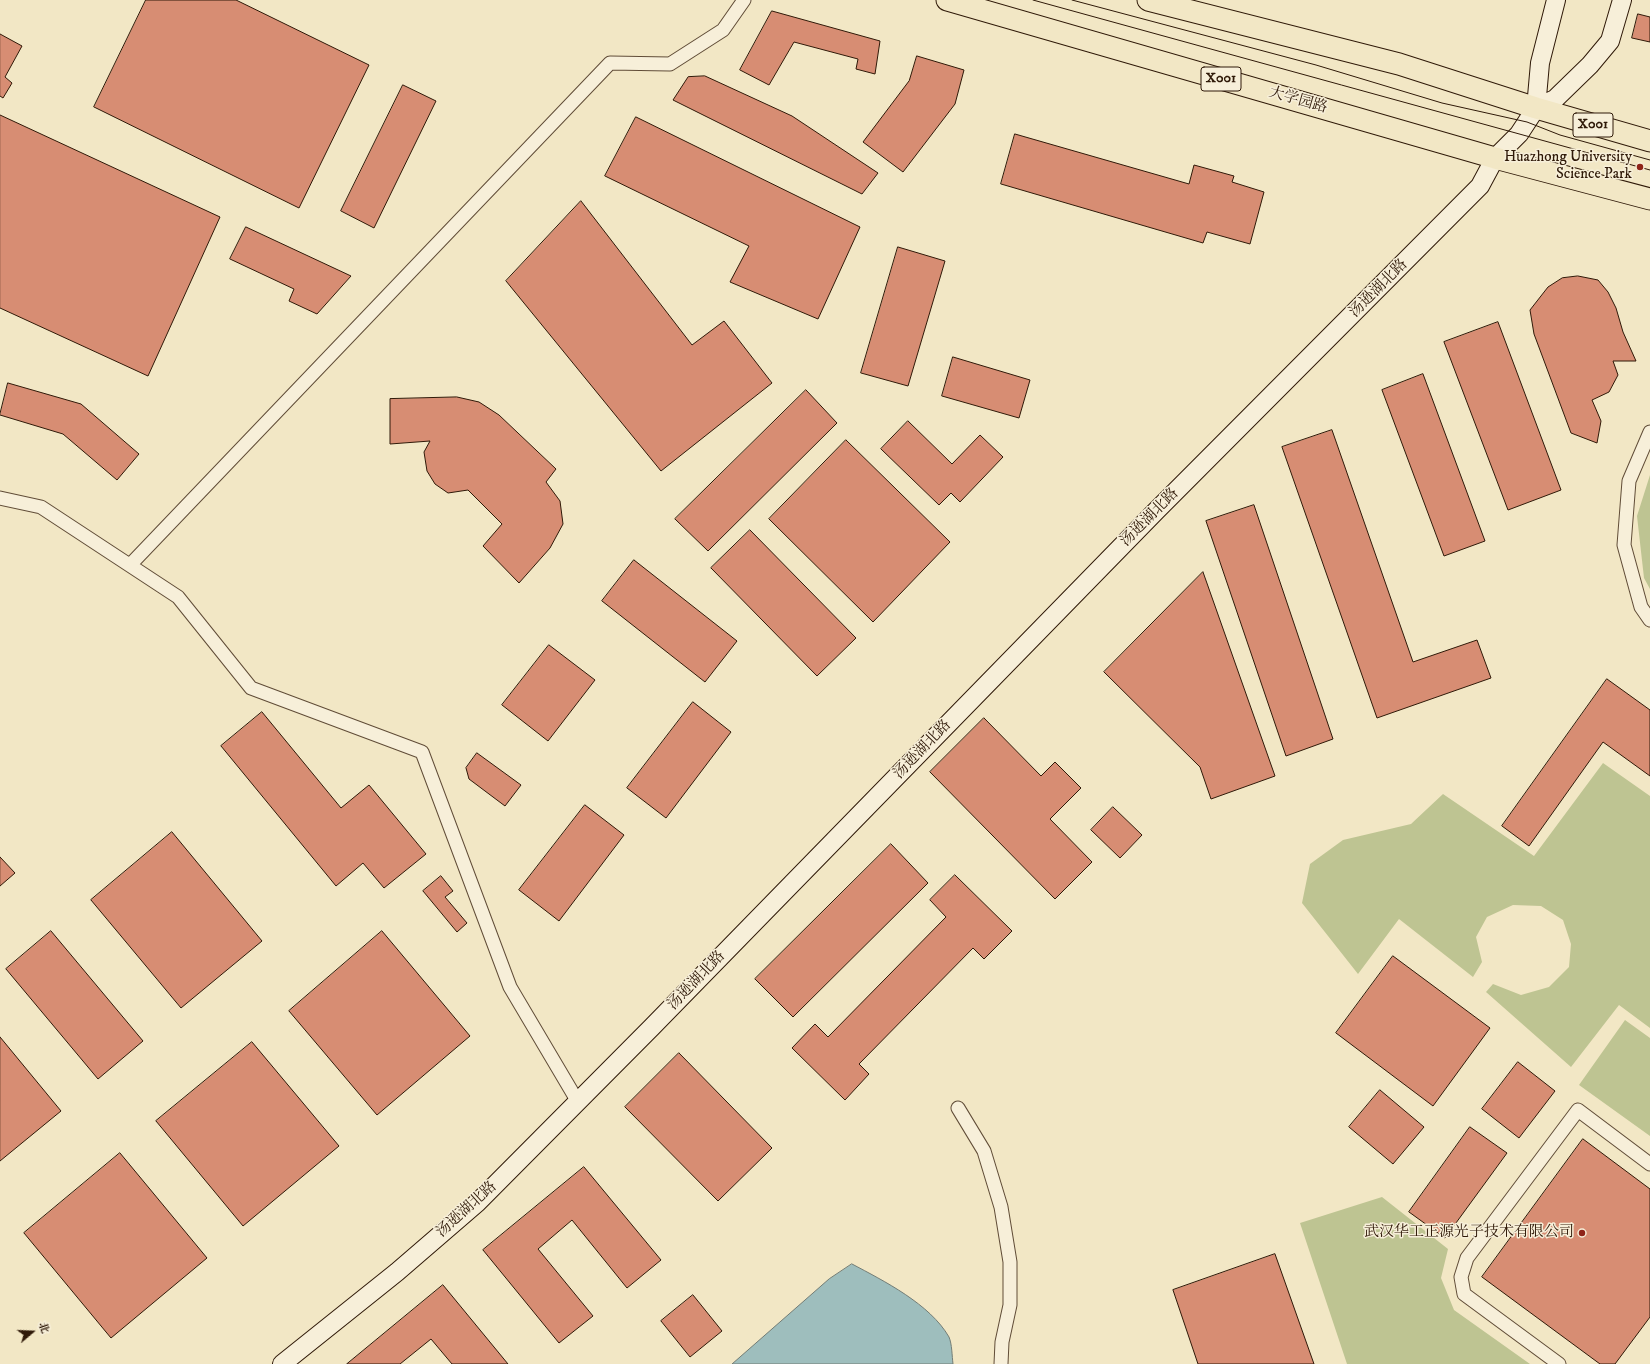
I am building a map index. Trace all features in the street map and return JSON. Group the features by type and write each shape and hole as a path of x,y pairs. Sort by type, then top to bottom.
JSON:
{"main road":[{"name":"大学园路","path":"947,0 1495,158 1650,199"},
{"name":"X001","path":"1148,0 1399,64 1536,108 1650,141"},
{"name":"汤逊湖北路","path":"282,1364 397,1272 476,1203 578,1102 1151,517 1480,186 1495,158 1519,134 1536,108 1540,63 1556,0"},
{"path":"1536,108 1555,99 1590,65 1610,41 1622,0"}],"street":[{"path":"130,565 610,63 670,64 723,30 744,0"},
{"path":"1650,432 1628,481 1624,545 1641,607 1650,620"},
{"path":"0,498 41,507 178,597 251,688 422,752 510,987 578,1102"},
{"path":"958,1108 984,1151 1001,1207 1010,1262 1010,1305 1002,1342 1001,1364"},
{"path":"1559,1364 1464,1294 1461,1277 1467,1258 1578,1110 1650,1164"}],"green space":[{"path":"1650,475 1650,589 1644,578 1637,516"},
{"path":"1603,763 1650,796 1650,1028 1619,1005 1571,1067 1486,992 1493,984 1521,995 1549,987 1569,967 1571,944 1563,920 1541,906 1513,905 1487,917 1476,937 1482,962 1473,977 1399,919 1358,974 1302,903 1310,864 1343,840 1411,824 1443,794 1534,856"},
{"path":"1625,1020 1650,1038 1650,1136 1579,1085"},
{"path":"1382,1197 1448,1249 1441,1278 1454,1310 1530,1364 1347,1364 1300,1223"}],"water":[{"path":"852,1264 905,1294 930,1314 941,1325 949,1337 953,1364 732,1364 829,1279"}],"building":[{"path":"146,0 236,0 369,65 299,208 94,107"},
{"path":"772,11 880,41 875,74 856,69 858,59 794,42 769,85 740,70"},
{"path":"1638,14 1650,17 1650,42 1632,38"},
{"path":"0,34 22,46 5,77 12,83 3,98 0,96"},
{"path":"917,56 964,70 955,104 903,172 863,142 909,81"},
{"path":"705,76 792,116 878,173 862,194 673,100 688,77"},
{"path":"403,85 436,101 374,228 341,211"},
{"path":"0,115 220,217 148,376 0,308"},
{"path":"636,117 860,227 818,319 730,282 749,246 605,176"},
{"path":"1015,134 1189,184 1194,165 1234,176 1232,182 1264,192 1250,244 1207,232 1203,243 1001,184"},
{"path":"581,201 692,345 724,321 772,383 661,471 506,281"},
{"path":"246,227 351,276 317,314 289,301 294,289 230,259"},
{"path":"898,247 945,261 908,386 861,373"},
{"path":"1578,276 1598,280 1608,292 1616,308 1623,332 1636,361 1613,361 1618,375 1609,392 1592,400 1601,421 1597,443 1571,433 1534,334 1530,310 1548,287 1562,278"},
{"path":"1498,322 1561,490 1508,510 1444,342"},
{"path":"953,357 1030,380 1019,418 942,396"},
{"path":"1423,374 1485,541 1444,556 1382,390"},
{"path":"8,383 81,404 139,454 117,480 63,434 0,415"},
{"path":"806,390 837,423 708,551 675,519"},
{"path":"457,397 479,402 499,415 556,469 546,482 560,501 563,524 550,548 519,583 483,546 502,524 468,490 448,493 435,484 427,471 424,452 430,441 390,444 390,399"},
{"path":"908,421 952,464 980,435 1003,457 960,502 951,493 939,505 881,449"},
{"path":"1332,430 1413,662 1477,640 1491,678 1377,718 1282,447"},
{"path":"846,440 950,542 873,622 769,519"},
{"path":"1254,505 1333,739 1286,756 1206,521"},
{"path":"750,530 856,638 817,676 711,568"},
{"path":"634,560 737,641 705,682 602,601"},
{"path":"1203,572 1275,776 1211,799 1200,767 1104,672"},
{"path":"549,645 595,680 548,741 502,705"},
{"path":"1607,679 1650,710 1650,776 1603,742 1529,846 1502,826"},
{"path":"693,702 731,732 666,818 627,788"},
{"path":"262,712 341,808 369,785 426,854 384,888 363,863 336,886 221,746"},
{"path":"984,718 1041,776 1055,762 1081,788 1050,819 1092,862 1055,899 930,772"},
{"path":"477,753 521,785 505,806 469,779 466,768"},
{"path":"585,805 624,835 559,921 519,890"},
{"path":"1113,807 1142,835 1120,858 1091,830"},
{"path":"172,832 262,941 181,1008 91,900"},
{"path":"891,844 928,883 793,1017 755,979"},
{"path":"0,857 15,873 0,886"},
{"path":"955,875 1012,931 984,959 973,948 859,1064 869,1074 845,1100 792,1048 815,1024 828,1037 946,917 930,900"},
{"path":"441,876 453,891 445,897 467,923 457,932 423,891"},
{"path":"51,931 143,1041 98,1079 6,969"},
{"path":"382,931 470,1036 377,1115 289,1011"},
{"path":"1393,956 1490,1028 1433,1106 1336,1033"},
{"path":"0,1037 61,1111 0,1161"},
{"path":"252,1042 339,1146 243,1226 156,1121"},
{"path":"679,1053 772,1148 718,1201 625,1107"},
{"path":"1518,1062 1555,1091 1519,1138 1482,1109"},
{"path":"1380,1090 1424,1127 1393,1164 1349,1127"},
{"path":"1470,1127 1507,1153 1445,1238 1409,1212"},
{"name":"武汉华工正源光子技术有限公司","path":"1583,1139 1650,1189 1650,1317 1615,1364 1600,1364 1482,1277"},
{"path":"120,1153 207,1258 111,1338 24,1233"},
{"path":"584,1167 661,1260 627,1288 572,1220 538,1249 593,1316 559,1343 483,1250"},
{"path":"1275,1254 1314,1364 1198,1364 1173,1290"},
{"path":"443,1285 508,1364 452,1364 431,1339 400,1364 347,1364"},
{"path":"693,1295 722,1331 690,1357 661,1321"}],"tram line":[{"path":"1033,0 1650,170"},
{"path":"1072,0 1316,65 1442,103 1527,122 1560,135 1650,160"}],"place":[{"name":"Huazhong University Science Park","path":"1640,167"},
{"name":"武汉华工正源光子技术有限公司","path":"1582,1233"}]}
